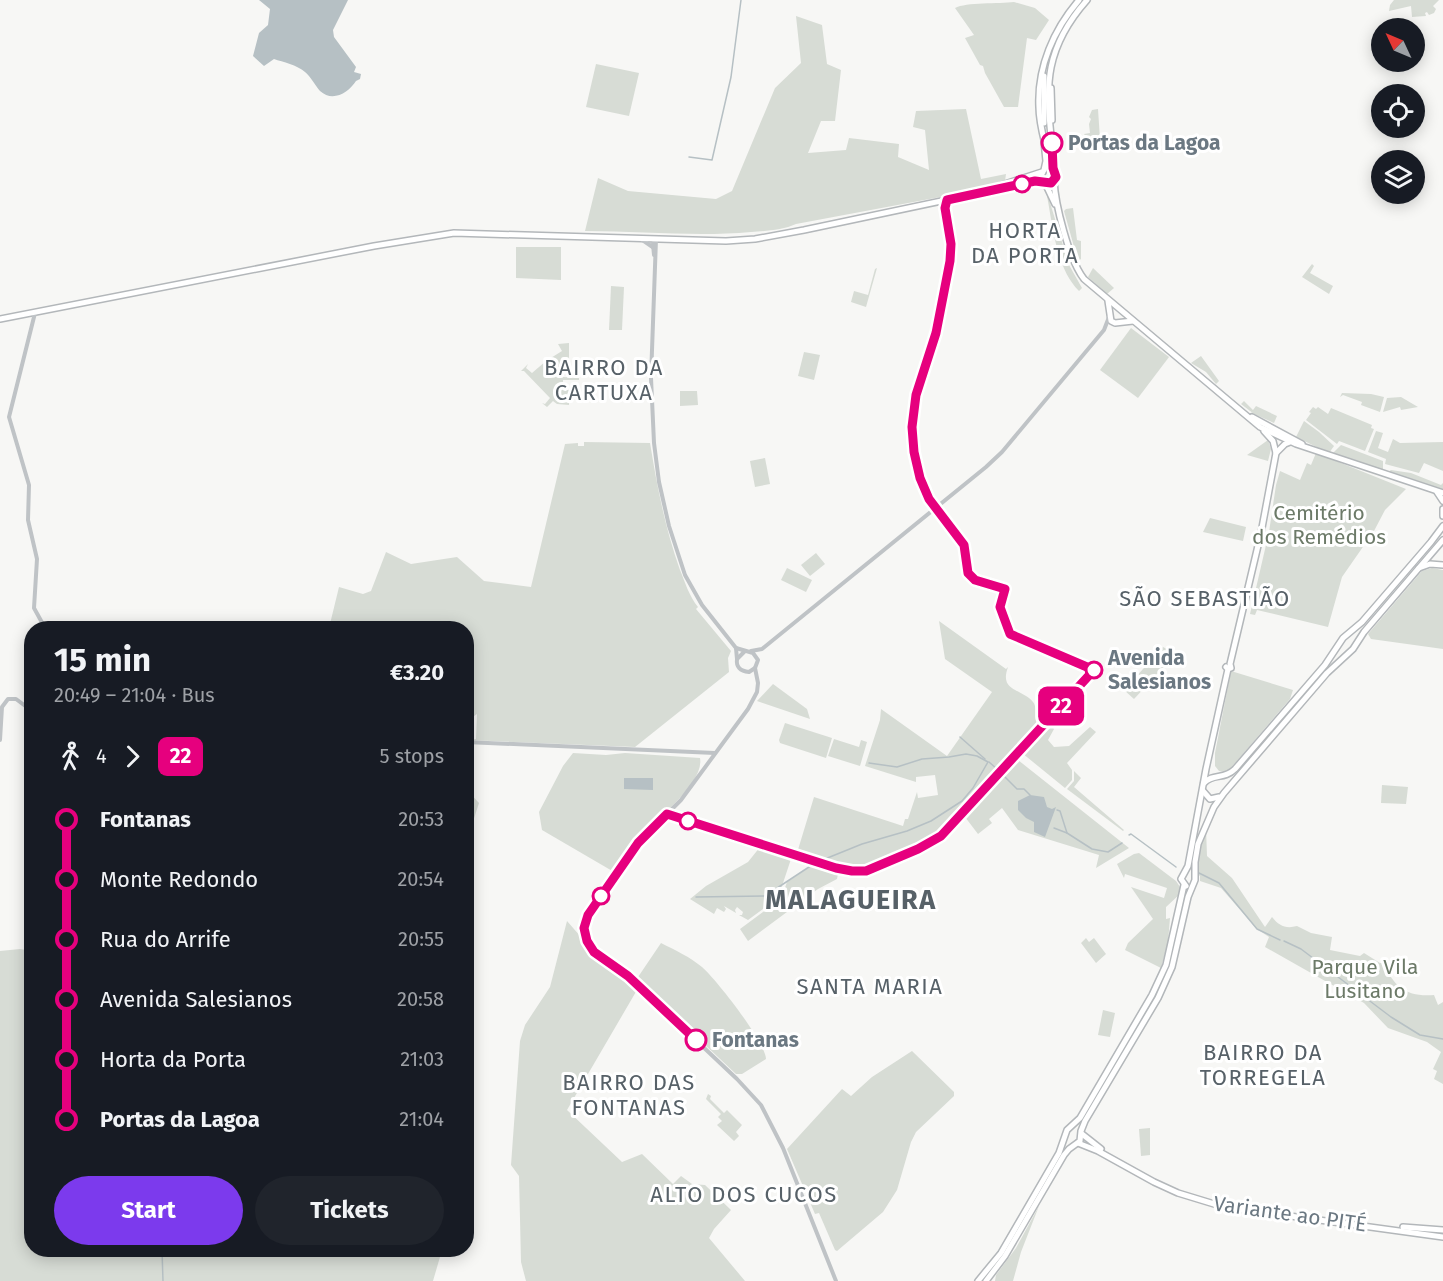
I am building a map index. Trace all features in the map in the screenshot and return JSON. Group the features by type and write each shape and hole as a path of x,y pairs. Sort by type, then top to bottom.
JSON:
{"main road":[{"path":"1063,222 1041,176 1046,161 1043,92 1049,50 1063,21 1080,0"},
{"path":"1087,0 1064,32 1051,71 1047,92 1055,189 1077,269 1088,283 1108,301 1245,412 1270,436 1275,450"},
{"path":"981,193 1048,169 1054,172"},
{"path":"0,319 374,246 439,236 487,234 726,241 755,239 1035,181 1051,183 1054,180"},
{"path":"1108,301 1111,321 1133,321"},
{"path":"1110,315 1114,309 1121,310"},
{"path":"1119,322 1124,316 1121,310"},
{"path":"1245,412 1291,442 1303,445"},
{"path":"1260,427 1303,445 1443,493"},
{"path":"986,1281 1059,1153 1066,1130 1080,1118 1105,1077 1152,995 1166,965 1184,885 1181,879 1185,874 1208,760 1261,533 1279,434"},
{"path":"1275,450 1291,442"},
{"path":"1434,489 1443,501"},
{"path":"1443,509 1443,516"},
{"path":"1222,795 1210,799 1205,794 1203,785 1208,778 1230,774 1235,769 1325,665 1343,638 1347,637 1443,526"},
{"path":"978,1281 1005,1256 1064,1155 1076,1143 1158,998 1172,967 1195,880 1198,844 1222,795 1330,669 1353,649 1364,632 1443,540"},
{"path":"1418,569 1430,564 1443,566"},
{"path":"1347,637 1354,639 1355,644"},
{"path":"1340,645 1342,649 1349,651"},
{"path":"1208,760 1223,783 1222,795"},
{"path":"1185,874 1189,873 1194,876"},
{"path":"1184,885 1192,885"},
{"path":"1072,1127 1081,1133"},
{"name":"Variante ao PITÉ","path":"1081,1133 1100,1148 1153,1178 1179,1191 1206,1199 1238,1206 1443,1230"},
{"path":"1065,1137 1068,1142 1076,1143"},
{"name":"Variante ao PITÉ","path":"1076,1143 1098,1151 1170,1190 1215,1205 1443,1237"}],"street":[{"path":"640,238 655,249"},
{"path":"656,239 651,378 654,443 669,526 693,592 736,648 737,663 741,670 757,679"},
{"path":"655,249 668,239"},
{"path":"35,313 9,417 29,484 28,520 37,559 34,608 41,621"},
{"path":"836,1281 776,1131 757,1099 738,1078 628,976 594,952 587,941 584,928 588,915 635,846 681,800 748,709 757,692 755,668 762,649 1002,452 1104,330 1110,315"},
{"path":"1104,330 1119,322"},
{"path":"736,648 753,653 758,660"},
{"path":"737,659 742,652 762,649"},
{"path":"748,672 755,668"},
{"path":"0,740 2,707 8,699 16,699 24,705"},
{"path":"474,742 716,753"},
{"path":"992,1269 993,1281"}],"green space":[{"path":"1394,0 1439,0 1433,6 1436,9 1434,13 1429,15 1427,12 1426,16 1412,17 1411,6 1389,11"},
{"path":"1014,2 1035,8 1049,20 1036,40 1027,38 1018,107 1004,107 983,66 980,65 965,38 974,35 955,8 975,4"},
{"path":"796,16 822,25 827,64 841,70 835,121 821,121 808,153 846,150 849,138 899,144 898,157 929,170 925,130 913,127 916,111 966,109 981,179 1006,174 1005,181 983,189 768,231 710,234 585,231 598,178 628,191 716,199 732,191 775,88 801,63"},
{"path":"596,64 639,73 629,116 586,107"},
{"path":"1098,109 1100,139 1103,141 1095,142 1094,138 1087,138 1084,134 1090,133 1091,119 1089,117 1092,110"},
{"path":"1047,196 1069,265 1082,288 1079,291 1071,282 1060,259"},
{"path":"1073,208 1077,240 1081,241 1081,259 1078,261 1064,211"},
{"path":"516,247 561,247 561,280 516,278"},
{"path":"1312,264 1314,266 1310,273 1333,286 1329,294 1302,277"},
{"path":"877,268 866,307 851,302 854,291 868,295"},
{"path":"1093,268 1114,288 1107,294 1088,277"},
{"path":"611,286 624,287 622,330 609,330"},
{"path":"1131,328 1169,357 1138,398 1100,370"},
{"path":"569,343 569,366 564,367 563,377 579,378 579,380 563,380 563,390 569,390 569,405 557,404 553,401 547,407 542,403 545,404 550,398 524,371 521,371 528,364 526,368 532,373 562,351 558,344"},
{"path":"804,352 820,355 814,380 798,376"},
{"path":"1201,356 1219,381 1216,384 1206,372 1191,363"},
{"path":"680,391 697,391 698,405 680,406"},
{"path":"1342,393 1384,397 1380,412 1361,405 1362,402 1343,395 1340,397"},
{"path":"1401,397 1418,407 1401,410 1400,407 1383,412 1387,398"},
{"path":"1244,401 1253,410 1256,406 1277,416 1274,423 1254,414 1241,404"},
{"path":"1313,407 1316,409 1318,407 1328,414 1331,408 1372,425 1371,428 1374,429 1365,451 1339,441 1337,444 1306,420"},
{"path":"1304,421 1334,446 1329,453 1296,437"},
{"path":"1376,431 1383,433 1378,448 1388,452 1393,439 1400,443 1443,442 1443,471 1424,463 1419,473 1385,464 1386,459 1368,452"},
{"path":"1268,440 1271,449 1268,461 1247,455"},
{"path":"584,442 650,443 662,507 680,570 698,607 696,609 731,651 728,658 729,672 635,747 474,740 476,739 477,714 474,716 474,621 331,621 339,587 363,594 371,591 386,552 411,564 457,557 484,581 531,587 565,444 578,443 578,446 584,446"},
{"path":"1341,445 1383,461 1383,470 1332,454"},
{"name":"Cemitério dos Remédios","path":"1316,453 1406,489 1385,510 1374,531 1342,577 1328,627 1257,610 1255,615 1250,614 1280,471 1300,480 1307,463 1311,465"},
{"path":"765,458 770,484 755,487 750,461"},
{"path":"1391,470 1411,473 1441,485 1443,483 1443,490 1388,472"},
{"path":"1210,518 1246,527 1243,541 1203,532"},
{"path":"816,553 825,564 810,576 801,565"},
{"path":"787,568 812,580 806,592 781,580"},
{"path":"1432,568 1443,570 1443,649 1371,639 1368,634 1422,571"},
{"path":"939,621 1006,669 1008,667 1006,681 1013,689 1033,702 1042,717 1042,723 939,833 917,846 877,863 858,867 836,867 797,853 814,797 903,826 905,819 908,819 917,792 918,798 938,795 935,775 916,777 916,782 865,766 880,720 881,709 947,756 992,692 945,659"},
{"path":"1163,647 1176,654 1134,699 1124,690"},
{"path":"1231,671 1293,690 1290,699 1230,769 1224,772 1219,771 1215,766 1215,753"},
{"path":"773,684 807,709 810,719 757,701"},
{"path":"1053,719 1061,722 1059,724 1054,722 1051,725 1054,729 1048,740 1054,747 1069,746 1090,727 1096,732 1067,763 1072,770 1072,780 1065,788 1022,753"},
{"path":"785,723 832,738 826,758 780,743"},
{"path":"834,739 859,747 861,740 867,742 860,766 828,756"},
{"path":"573,753 606,755 625,753 700,758 699,768 686,791 636,842 614,872 542,830 539,812 563,766"},
{"path":"1018,760 1129,848 1096,868 1099,855 1018,830 1002,808 989,819 992,823 978,834 965,817"},
{"path":"1074,771 1081,778 1074,787 1123,831 1067,789 1074,781"},
{"path":"1382,785 1408,787 1406,804 1381,803"},
{"path":"474,798 479,803 474,818"},
{"name":"Parque Vila Lusitano","path":"1206,828 1207,856 1232,878 1265,927 1272,917 1283,926 1297,926 1311,933 1332,937 1330,950 1360,956 1364,953 1384,963 1392,979 1403,989 1416,994 1434,995 1438,1005 1443,1002 1443,1084 1434,1079 1437,1071 1433,1069 1441,1052 1427,1042 1388,1028 1364,1003 1265,947 1269,937 1257,929 1221,888 1200,881 1200,876 1196,873 1196,862"},
{"path":"760,847 792,856 778,898 748,920 739,915 743,912 737,907 736,913 724,906 726,909 724,912 717,908 714,914 690,899 706,886 748,862"},
{"path":"1139,853 1176,881 1180,887 1180,894 1166,907 1166,919 1170,918 1168,942 1161,968 1125,950 1128,943 1153,919 1131,887 1164,898 1167,888 1125,874 1124,878 1117,864"},
{"path":"814,864 835,870 838,874 837,879 818,889 748,941 740,929 783,897 789,899 782,896 787,882"},
{"path":"567,921 594,952 637,990 567,1110 622,1162 642,1154 673,1184 681,1176 692,1184 705,1185 731,1210 709,1238 745,1281 526,1281 521,1262 519,1176 511,1165 520,1041 525,1025 550,987"},
{"path":"1086,938 1089,942 1094,938 1106,954 1096,963 1081,943"},
{"path":"661,943 692,960 709,974 749,1026 764,1051 766,1059 742,1074 736,1074 636,980"},
{"path":"24,950 24,1257 440,1257 433,1281 0,1281 0,951"},
{"path":"1103,1010 1115,1013 1110,1037 1098,1035"},
{"path":"912,1051 954,1092 954,1096 916,1132 897,1190 883,1212 837,1251 819,1213 815,1214 787,1149 842,1089 851,1096 872,1077"},
{"path":"708,1094 724,1113 727,1110 742,1125 736,1132 739,1136 734,1141 717,1125 722,1121 718,1117 721,1114 706,1099"},
{"path":"1150,1128 1150,1155 1141,1156 1139,1129"},
{"path":"1039,1206 1021,1252 1013,1281 995,1281 996,1275 1016,1248"}],"shaded area":[{"path":"259,0 348,0 333,30 334,37 356,67 354,72 361,74 360,79 340,95 330,96 320,91 307,74 294,66 274,59 264,66 253,56 259,33 268,25 270,9"},
{"path":"624,778 653,778 653,790 624,789"},
{"path":"1030,795 1044,797 1047,807 1052,809 1056,807 1045,837 1034,832 1034,822 1018,810 1018,801"}],"waterway":[{"path":"689,157 712,160 731,77 741,0"},
{"path":"960,737 985,759"},
{"path":"820,861 931,821 962,801 973,788 988,762 977,756 966,754 922,759 897,767 869,763"},
{"path":"989,762 997,769"},
{"path":"1003,775 1017,789 1024,789 1030,795"},
{"path":"1057,810 1060,811 1067,833"},
{"path":"1054,828 1067,833 1092,849 1108,852 1122,843"},
{"path":"1129,835 1131,834 1176,867"},
{"path":"696,897 765,896 812,865"},
{"path":"1199,873 1219,883 1257,929 1280,940"},
{"path":"1284,941 1301,949 1391,1017 1420,1035 1443,1039"},
{"path":"162,1257 163,1281"}],"bus line":[{"name":"22","path":"696,1040 620,969 594,952 587,941 584,928 588,915 635,846 667,814 836,868 866,871 918,849 941,836 1094,670 1010,634 1000,607 1005,589 975,580 968,573 965,547 929,499 919,474 913,444 912,427 916,395 936,333 950,261 950,231 945,208 947,200 1035,181 1051,183 1056,177 1053,168 1052,143"}],"place":[{"name":"Portas da Lagoa","path":"1052,143"},
{"name":"Avenida Salesianos","path":"1094,670"},
{"name":"Fontanas","path":"696,1040"}],"district":[{"name":"HORTA DA PORTA","path":"1025,242"},
{"name":"BAIRRO DA CARTUXA","path":"604,380"},
{"name":"SÃO SEBASTIÃO","path":"1205,598"},
{"name":"MALAGUEIRA","path":"851,900"},
{"name":"SANTA MARIA","path":"870,986"},
{"name":"BAIRRO DA TORREGELA","path":"1263,1064"},
{"name":"BAIRRO DAS FONTANAS","path":"629,1094"},
{"name":"ALTO DOS CUCOS","path":"744,1194"}]}
